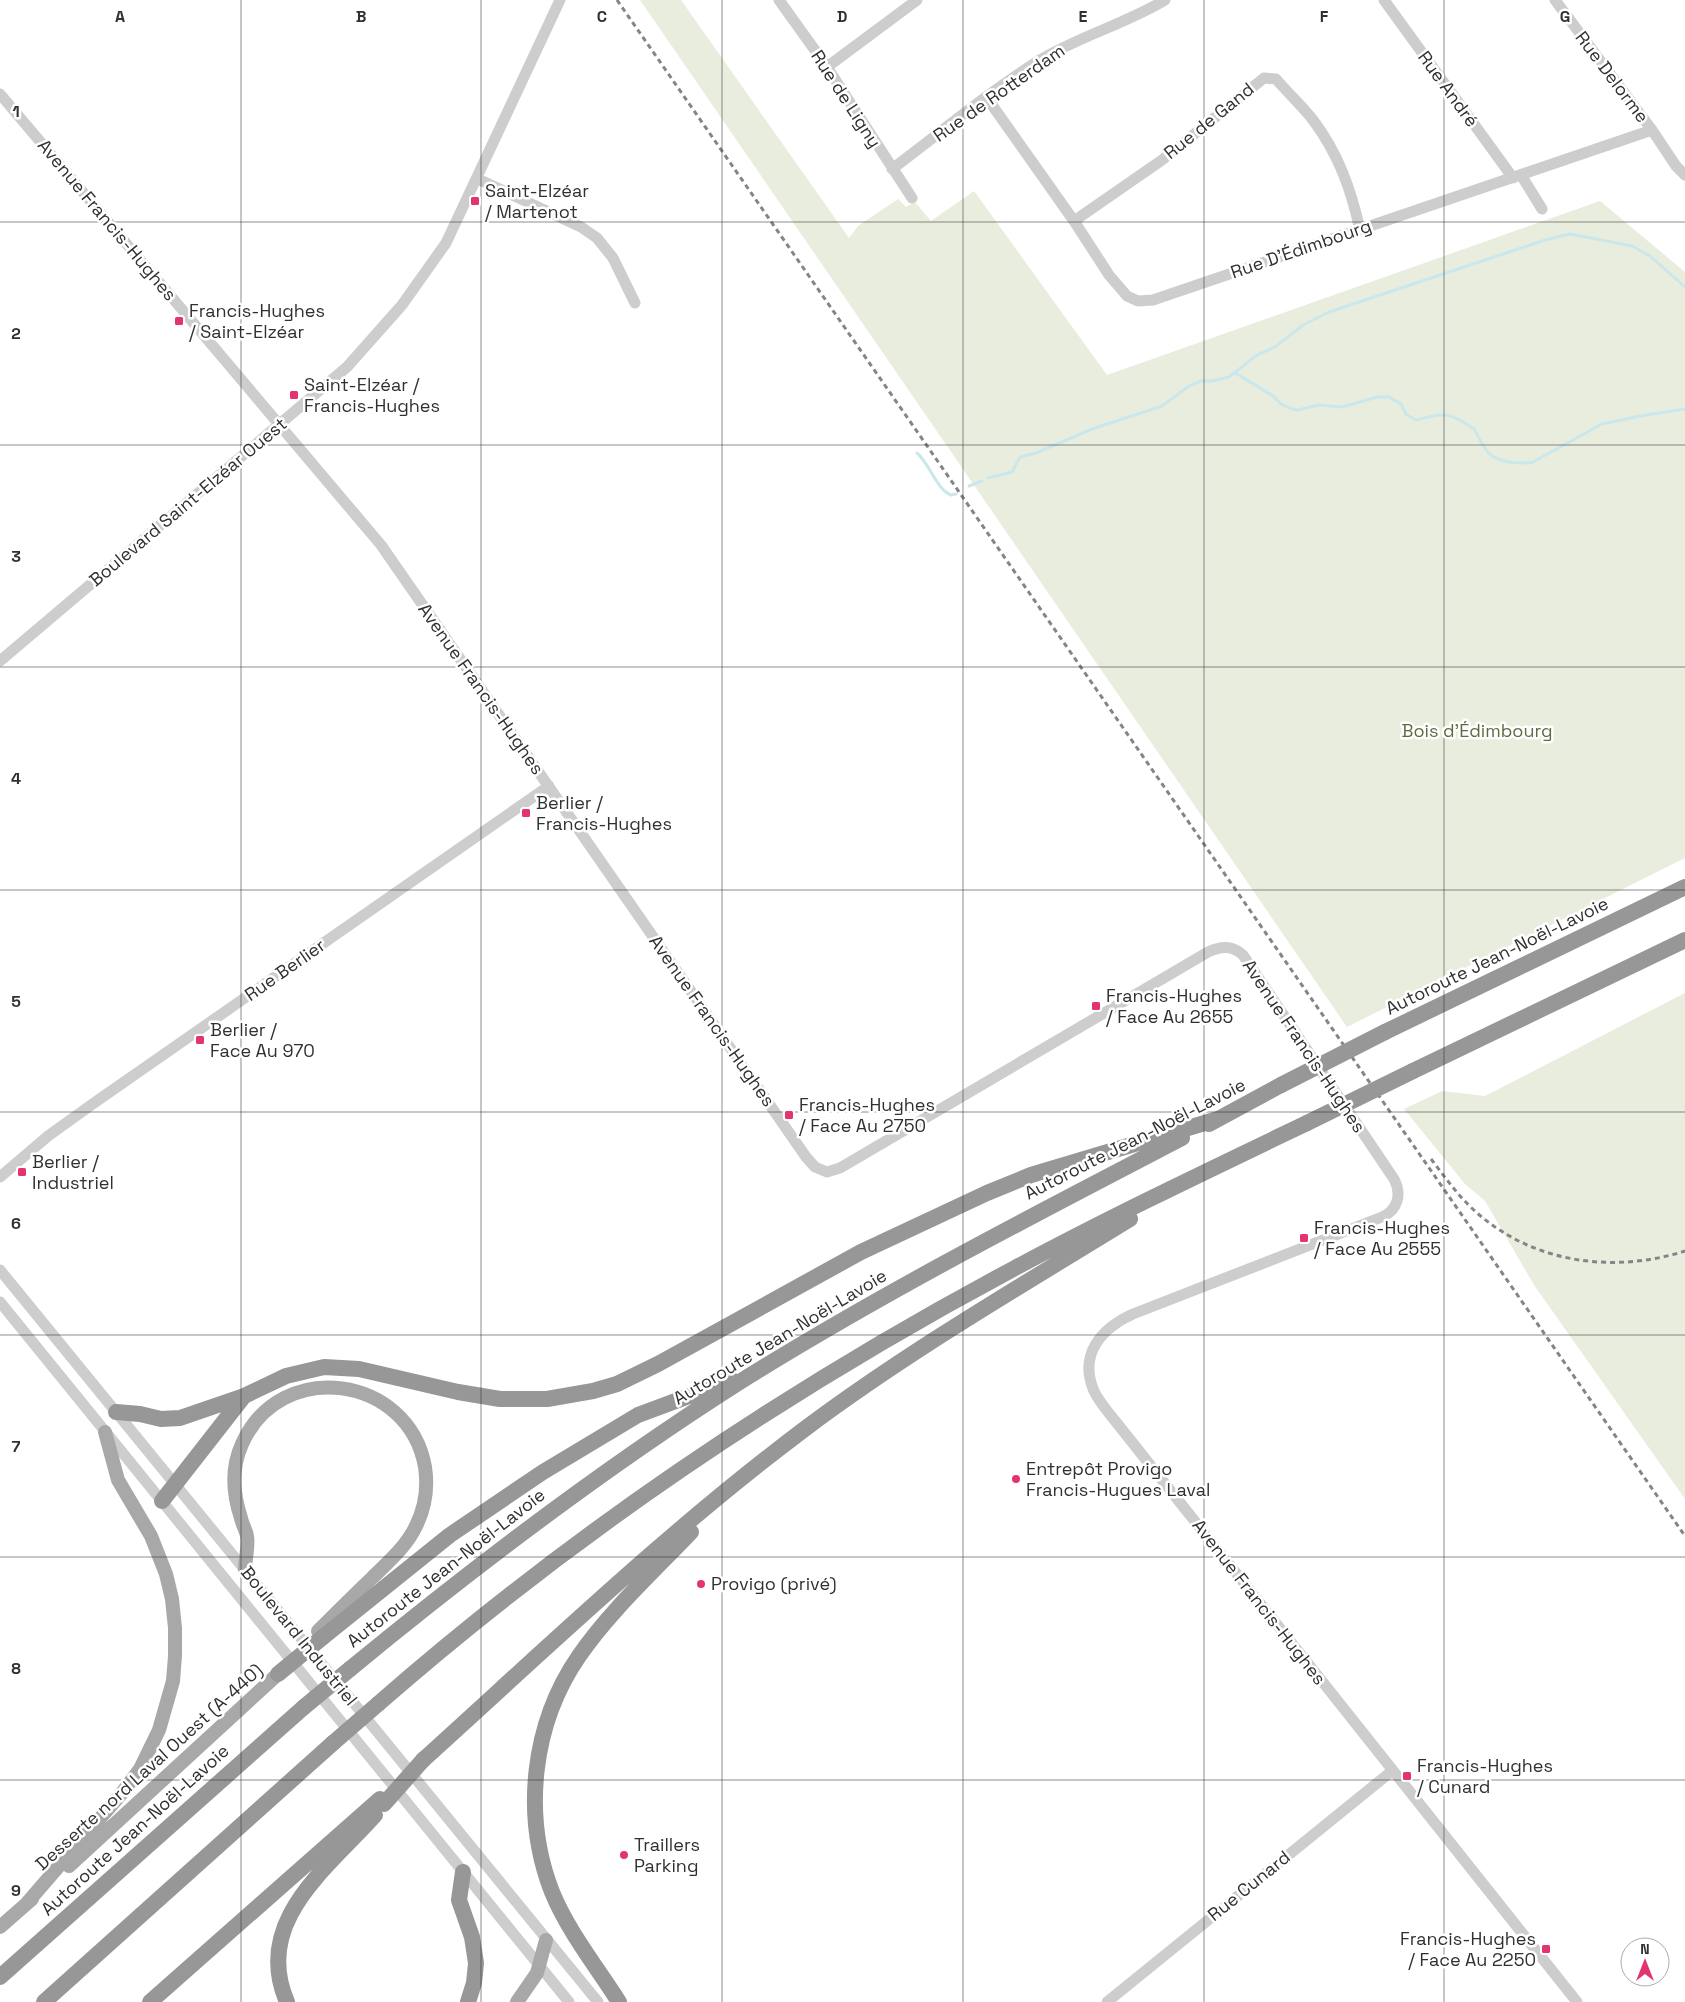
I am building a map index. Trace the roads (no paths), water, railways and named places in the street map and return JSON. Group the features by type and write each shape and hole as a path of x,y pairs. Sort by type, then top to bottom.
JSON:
{"highway":[{"name":"Autoroute Jean-Noël-Lavoie","path":"0,1977 304,1707 350,1669 461,1580 559,1506 658,1436 764,1368 921,1275 1385,1032 1685,888"},
{"path":"44,2002 333,1742 462,1633 669,1479 771,1411 969,1293 1089,1229 1685,940"},
{"path":"116,1412 171,1419 244,1396 294,1373 333,1366 359,1369 464,1393 506,1399 552,1398 603,1388 617,1384 658,1364 861,1252 959,1205 1032,1175 1218,1119"},
{"path":"150,2002 382,1802 423,1760 675,1534 808,1426 910,1356 1206,1172"},
{"path":"278,1674 321,1634 450,1536 518,1488 586,1445 638,1415 764,1368"},
{"path":"162,1502 244,1396"},
{"path":"618,2002 559,1907 542,1860 537,1830 535,1795 537,1764 543,1734 558,1693 571,1668 587,1645 609,1619 742,1478"},
{"path":"287,2002 280,1979 278,1958 281,1940 289,1918 312,1881 355,1838 382,1802"},
{"path":"463,1872 459,1900 472,1937 476,1963 474,1983 468,2002"}],"main road":[{"path":"245,1570 247,1536 236,1500 234,1476 242,1444 260,1417 288,1396 305,1390 323,1387 342,1388 360,1392 378,1400 393,1411 410,1430 421,1452 426,1479 423,1509 416,1526 400,1550 321,1634"},
{"path":"27,1904 122,1794 136,1774 159,1730 172,1681 176,1650 175,1628 172,1599 166,1574 151,1536 118,1480 106,1432"},
{"name":"Desserte nord Laval Ouest (A-440)","path":"0,1928 278,1674"},
{"path":"517,2002 534,1977 546,1940"}],"street":[{"name":"Boulevard Saint-Elzéar Ouest","path":"0,661 347,367 399,310 424,277 446,243 560,0"},
{"name":"Rue de Ligny","path":"780,0 827,67 912,198"},
{"path":"827,67 917,0"},
{"name":"Rue de Rotterdam","path":"892,169 1040,60 1086,36 1150,9 1164,0"},
{"name":"Rue André","path":"1384,0 1542,209"},
{"name":"Rue Delorme","path":"1555,0 1652,130"},
{"name":"Rue de Gand","path":"1074,220 1162,160 1264,78 1276,79 1313,120 1336,156 1352,196 1360,230"},
{"name":"Avenue Francis-Hughes","path":"0,94 384,550 806,1158 815,1167 823,1172 831,1172 848,1163 1208,952 1226,947 1237,950 1243,955 1394,1179 1398,1190 1397,1201 1392,1211 1382,1217 1141,1310 1116,1322 1103,1333 1094,1347 1090,1363 1091,1380 1097,1396 1108,1412 1577,2002"},
{"name":"Rue D'Édimbourg","path":"987,98 1074,220 1109,275 1127,296 1138,301 1153,300 1652,130"},
{"path":"1652,130 1685,176"},
{"path":"478,178 581,227 597,238 613,258 635,303"},
{"name":"Rue Berlier","path":"0,1177 81,1112 549,786"},
{"name":"Boulevard Industriel","path":"0,1270 598,2002"},
{"name":"Boulevard Industriel","path":"0,1302 569,2002"},
{"name":"Rue Cunard","path":"1107,2002 1392,1771"}],"waterway":[{"path":"988,478 1012,472 1020,457 1036,453 1092,429 1162,406 1189,386 1201,381 1212,381 1229,377 1257,355 1275,347 1303,325 1329,312 1545,240 1570,234 1632,246 1650,256 1685,287"},
{"path":"1234,372 1273,396 1281,404 1292,409 1298,410 1318,405 1342,407 1377,397 1389,397 1401,404 1406,414 1416,420 1440,415 1459,419 1474,429 1490,454 1501,460 1518,463 1533,462 1602,424 1685,409"},
{"path":"917,453 926,463 941,487 951,495 956,494"},
{"path":"969,486 982,481"}],"railway":[{"path":"617,0 1685,1536"},
{"path":"1431,1159 1457,1193 1497,1229 1548,1253 1574,1259 1630,1262 1658,1258 1685,1251"}],"place":[{"name":"Saint-Elzéar / Martenot","path":"475,201"},
{"name":"Francis-Hughes / Saint-Elzéar","path":"179,321"},
{"name":"Saint-Elzéar / Francis-Hughes","path":"294,395"},
{"name":"Berlier / Francis-Hughes","path":"526,813"},
{"name":"Francis-Hughes / Face Au 2655","path":"1096,1006"},
{"name":"Berlier / Face Au 970","path":"200,1040"},
{"name":"Francis-Hughes / Face Au 2750","path":"789,1115"},
{"name":"Berlier / Industriel","path":"22,1172"},
{"name":"Francis-Hughes / Face Au 2555","path":"1304,1238"},
{"name":"Entrepôt Provigo Francis-Hugues Laval","path":"1016,1479"},
{"name":"Provigo (privé)","path":"701,1584"},
{"name":"Francis-Hughes / Cunard","path":"1407,1776"},
{"name":"Traillers Parking","path":"624,1855"},
{"name":"Francis-Hughes / Face Au 2250","path":"1546,1949"}],"park label":[{"name":"Bois d'Édimbourg","path":"1477,731"}]}
